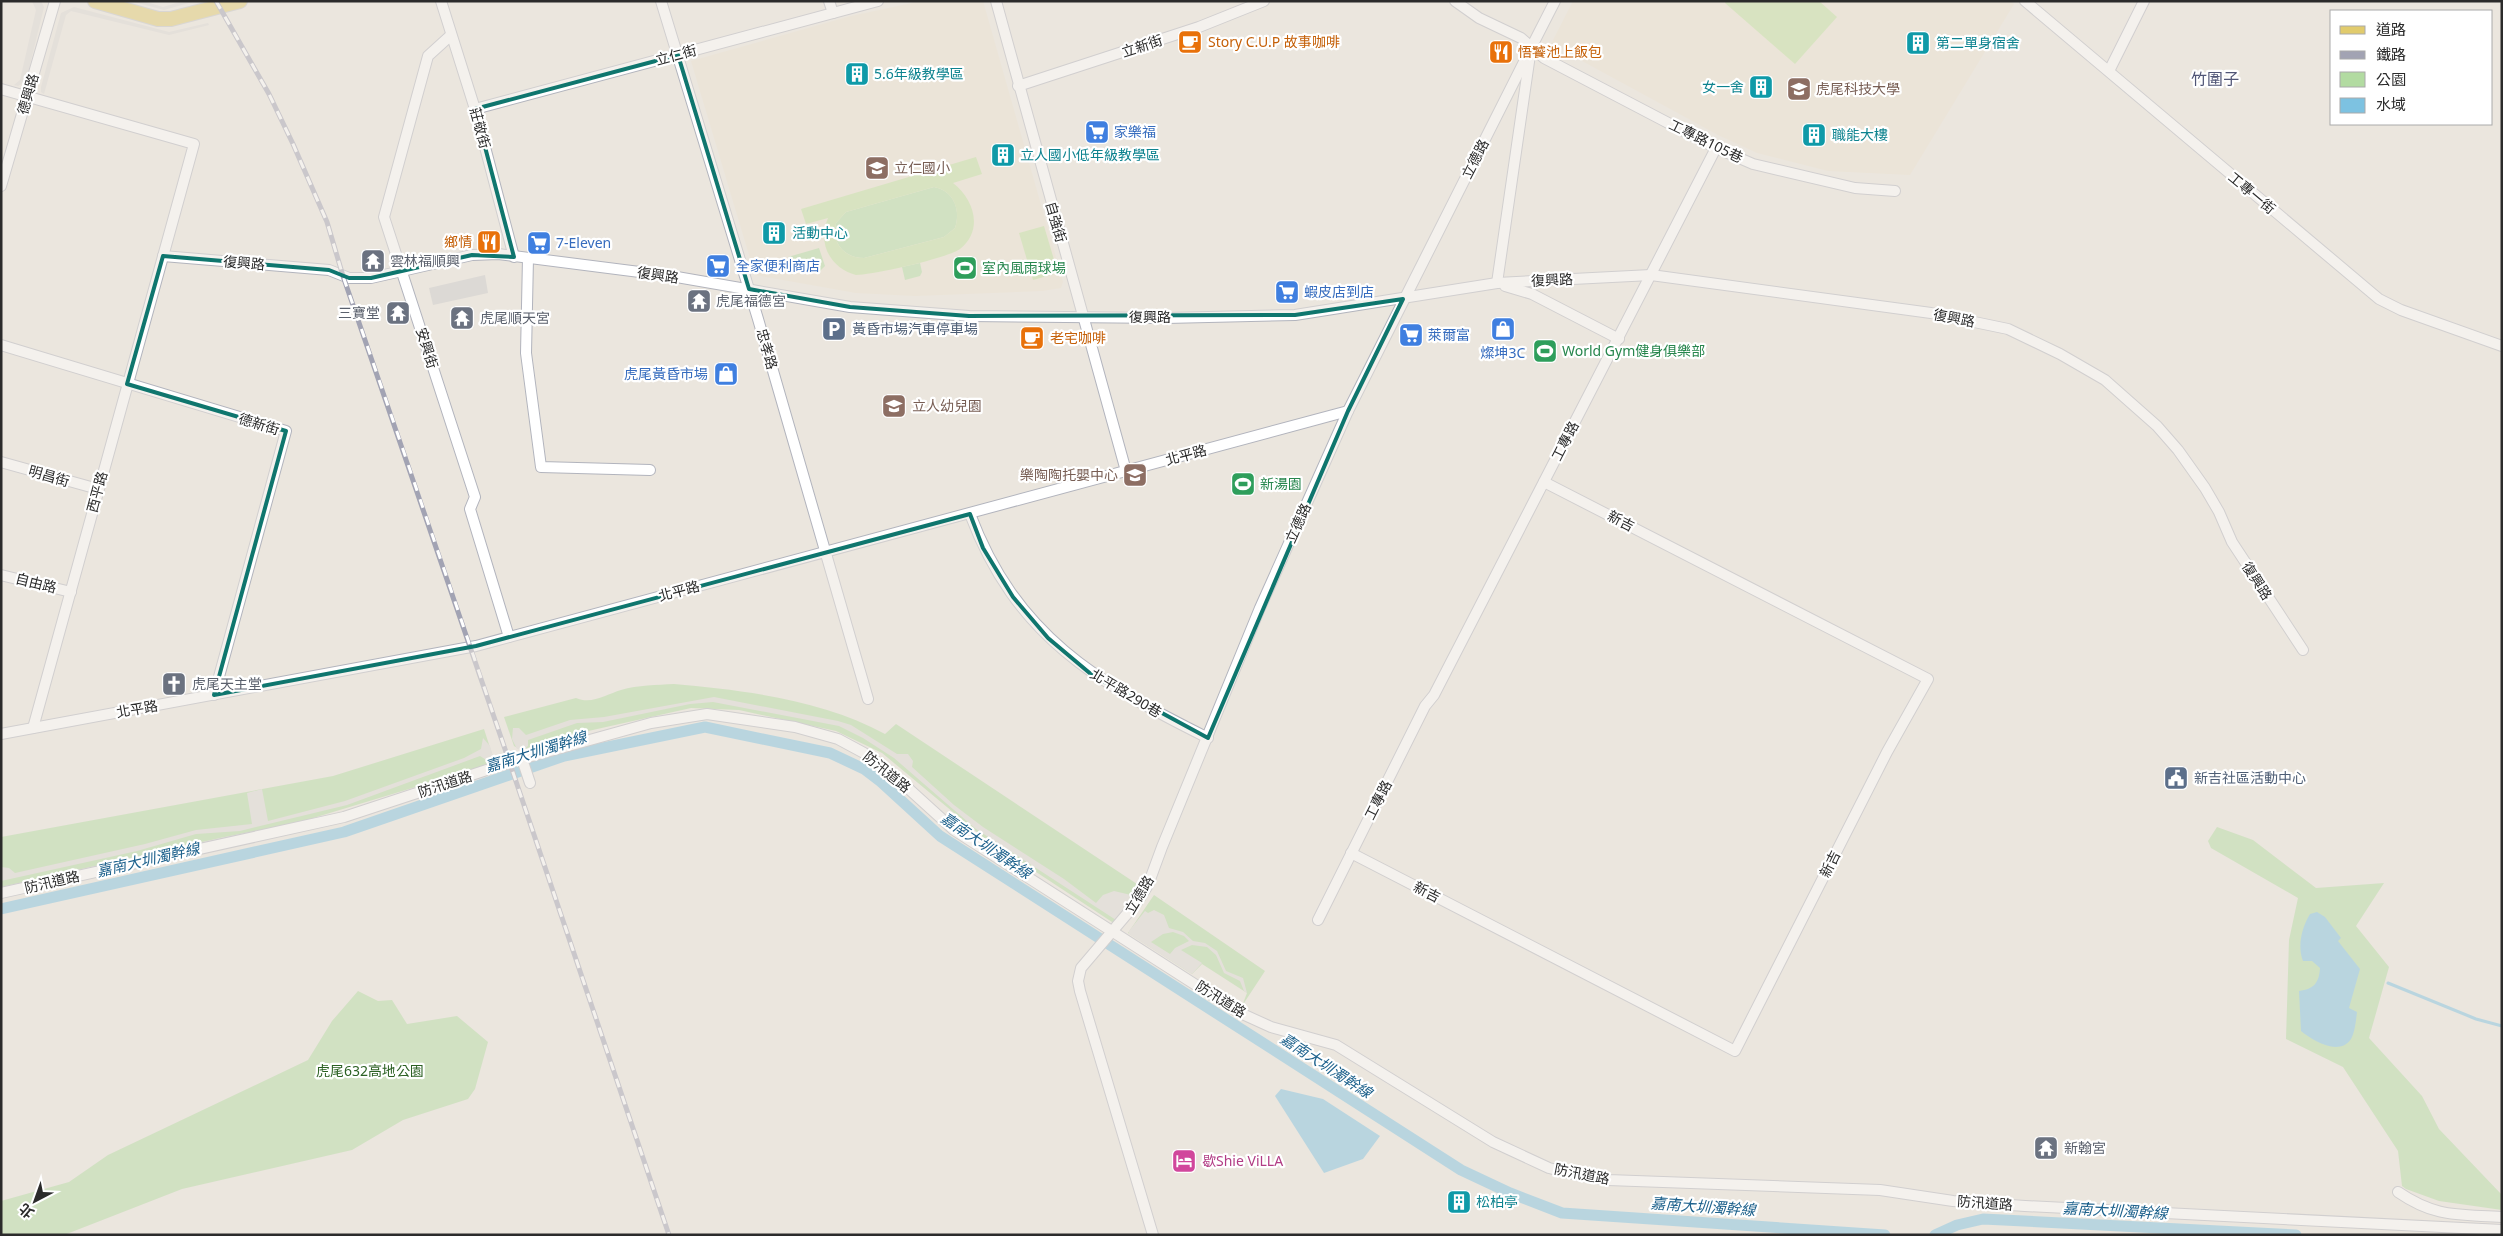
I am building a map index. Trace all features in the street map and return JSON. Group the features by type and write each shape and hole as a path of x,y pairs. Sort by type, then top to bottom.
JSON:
{"main road":[{"path":"95,1 164,19 240,1"}],"street":[{"name":"德興路","path":"1,186 55,1"},
{"name":"莊敬街","path":"441,1 450,36 475,109 514,257"},
{"name":"忠孝路","path":"661,1 749,289 868,699"},
{"path":"829,1 832,13"},
{"name":"立仁街","path":"475,109 878,1"},
{"name":"自強街","path":"996,1 1126,471"},
{"name":"立新街","path":"1018,86 1199,27 1264,1"},
{"name":"工專路105巷","path":"1455,1 1479,18 1521,38 1544,58 1716,148 1753,164 1855,188 1896,191"},
{"path":"1554,1 1531,48 1497,283 1532,294 1619,339"},
{"name":"工專一街","path":"2025,1 2379,299 2402,310 2502,346"},
{"path":"2109,71 2144,1"},
{"name":"安興街","path":"450,36 428,56 384,217 476,497 470,509 509,637"},
{"name":"立德路","path":"1154,1235 1080,991 1078,981 1081,968 1112,934 1148,885 1260,608 1348,411 1531,48"},
{"path":"1,89 194,144 163,256"},
{"name":"工專路","path":"1318,920 1425,706 1438,687 1716,148"},
{"name":"復興路","path":"163,256 329,270 349,278 370,278 472,255 498,254 671,276 850,307 969,316 1295,315 1497,283 1651,275 1931,313 2008,329 2087,369 2104,380 2142,411 2178,450 2210,496 2232,542 2303,650"},
{"name":"西平路","path":"32,728 163,256"},
{"path":"528,258 526,353 541,467 650,470"},
{"name":"德新街","path":"1,345 286,431 214,695"},
{"name":"北平路","path":"1,734 472,647 1348,411"},
{"name":"明昌街","path":"1,462 98,489"},
{"name":"新吉","path":"1351,853 1735,1051 1887,752 1928,678 1544,482"},
{"name":"北平路290巷","path":"970,514 983,548 996,572 1012,597 1048,638 1092,674 1165,716 1208,738"},
{"name":"自由路","path":"1,575 71,592"},
{"name":"防汛道路","path":"1,893 344,817 522,759 652,723 708,714 795,727 838,739 864,752 888,770 954,830 1112,934 1238,1012 1272,1027 1336,1045 1493,1142 1549,1168 1608,1180 1880,1190 1953,1201 2025,1206 2502,1230"},
{"path":"522,759 530,783"},
{"path":"2398,1192 2418,1206 2440,1213 2502,1217"}],"highlighted area":[{"path":"678,55 749,289 850,307 969,316 1295,315 1403,299 1348,411 1208,738 1092,675 1048,638 1013,597 983,548 970,514 476,646 214,695 286,431 127,384 163,256 329,270 349,278 371,278 472,255 514,257 475,109"}],"shaded area":[{"path":"32,1 41,1 44,7 26,81 18,86 14,85 20,80 36,10"},
{"path":"131,1 143,1 163,7 183,1 196,1 164,10"},
{"name":"立仁國小","path":"921,1 983,1 1063,282 1061,288 1042,291 915,296 856,293 755,275 691,61 851,16"},
{"name":"虎尾科技大學","path":"1573,1 2010,1 2014,4 1910,175 1828,171 1757,153 1718,135 1551,44"},
{"path":"74,7 169,32 208,23 209,25 169,35 71,11 66,15 44,94 41,92 41,87 61,13"},
{"path":"485,275 488,293 433,305 429,288"},
{"path":"714,697 851,725 897,754 908,754 913,761 912,767 954,805 983,827 1064,879 1096,903 1103,895 1114,891 1131,895 1128,902 1116,920 976,829 894,758 863,738 839,726 713,702 690,704 603,722 577,723 528,740 528,746 523,750 517,749 512,739 513,728 519,728 526,735 570,720 604,717"},
{"path":"483,738 490,746 494,760 488,761 480,756 347,805 240,831 196,834 137,851 1,881 1,867 9,868 15,873 145,844 196,830 252,824 247,793 262,789 268,821 345,801 464,758 481,749"},
{"path":"1154,910 1164,915 1169,928 1183,932 1193,941 1205,943 1217,951 1226,971 1243,978 1247,993 1244,991 1240,981 1224,973 1216,955 1207,947 1192,945 1181,950 1202,963 1192,974 1129,934 1129,931 1145,911 1148,913","holes":["1173,932 1184,936 1189,941 1175,948 1170,954 1151,942 1163,934"]}],"green space":[{"path":"1726,1 1819,1 1837,17 1795,64 1725,3"},
{"path":"976,157 982,174 953,183 966,197 971,206 974,224 972,233 960,249 941,257 877,272 856,275 839,267 828,253 825,245 825,227 828,218 806,224 801,209","holes":["934,187 941,189 951,197 957,215 955,228 944,237 864,258 850,255 837,243 835,237 836,223 846,212"]},
{"path":"934,187 947,193 956,208 957,221 955,228 944,237 864,258 850,255 837,243 835,237 836,223 846,212"},
{"path":"1044,226 1058,273 1033,280 1019,233"},
{"path":"819,248 825,266 818,273 794,269 788,257"},
{"path":"920,263 922,272 920,276 905,280 902,267"},
{"path":"674,684 782,698 836,713 861,722 885,734 896,724 1137,884 1128,902 1114,922 1112,922 983,837 882,753 836,731 739,710 691,708 566,736 521,750 514,746 504,717 576,698 594,700 627,688"},
{"path":"484,729 495,763 300,822 1,887 1,837 333,776"},
{"path":"2217,827 2253,840 2316,888 2384,883 2356,926 2389,967 2369,1038 2422,1096 2439,1129 2502,1195 2502,1210 2439,1201 2402,1186 2398,1151 2343,1067 2286,1039 2289,940 2298,898 2211,848 2208,841"},
{"path":"1154,895 1265,971 1242,1006 1247,993 1202,964 1192,974 1128,933"},
{"name":"虎尾632高地公園","path":"358,991 378,1001 392,1000 407,1024 457,1016 488,1042 475,1089 468,1099 403,1120 352,1150 182,1189 64,1235 1,1235 1,1201 69,1182 108,1155 308,1060 332,1021"}],"water":[{"path":"2317,912 2325,917 2341,938 2338,941 2360,969 2349,1008 2357,1012 2354,1029 2351,1039 2340,1047 2333,1047 2318,1042 2301,1031 2299,991 2308,989 2315,984 2320,968 2312,961 2303,961 2300,949 2301,937 2310,914"},
{"path":"1281,1089 1323,1099 1380,1136 1363,1159 1324,1173 1275,1096"}],"waterway":[{"name":"嘉南大圳濁幹線","path":"1,909 344,832 564,756 705,727 830,753 864,769 940,836 1461,1170 1510,1193 1562,1213 1885,1235"},
{"path":"2388,983 2476,1019 2502,1026"},
{"name":"嘉南大圳濁幹線","path":"1935,1235 1957,1225 1983,1219 2296,1235"}],"railway":[{"path":"216,1 269,94 327,222 343,276 669,1235"}],"place":[{"name":"Story C.U.P 故事咖啡","path":"1190,42"},
{"name":"第二單身宿舍","path":"1918,43"},
{"name":"悟饕池上飯包","path":"1501,52"},
{"name":"5.6年級教學區","path":"857,74"},
{"name":"女一舍","path":"1761,87"},
{"name":"虎尾科技大學","path":"1799,89"},
{"name":"家樂福","path":"1097,132"},
{"name":"職能大樓","path":"1814,135"},
{"name":"立人國小低年級教學區","path":"1003,155"},
{"name":"立仁國小","path":"877,168"},
{"name":"活動中心","path":"774,233"},
{"name":"鄉情","path":"489,242"},
{"name":"7-Eleven","path":"539,243"},
{"name":"雲林福順興","path":"373,261"},
{"name":"全家便利商店","path":"718,266"},
{"name":"室內風雨球場","path":"965,268"},
{"name":"蝦皮店到店","path":"1287,292"},
{"name":"虎尾福德宮","path":"699,301"},
{"name":"三寶堂","path":"398,313"},
{"name":"虎尾順天宮","path":"462,318"},
{"name":"黃昏市場汽車停車場","path":"834,329"},
{"name":"燦坤3C","path":"1503,329"},
{"name":"萊爾富","path":"1411,335"},
{"name":"老宅咖啡","path":"1032,338"},
{"name":"World Gym健身俱樂部","path":"1545,351"},
{"name":"虎尾黃昏市場","path":"726,374"},
{"name":"立人幼兒園","path":"894,406"},
{"name":"樂陶陶托嬰中心","path":"1135,475"},
{"name":"新湯園","path":"1243,484"},
{"name":"虎尾天主堂","path":"174,684"},
{"name":"新吉社區活動中心","path":"2176,778"},
{"name":"新翰宮","path":"2046,1148"},
{"name":"歇Shie ViLLA","path":"1184,1161"},
{"name":"松柏亭","path":"1459,1202"}],"district":[{"name":"竹圍子","path":"2215,79"}]}
